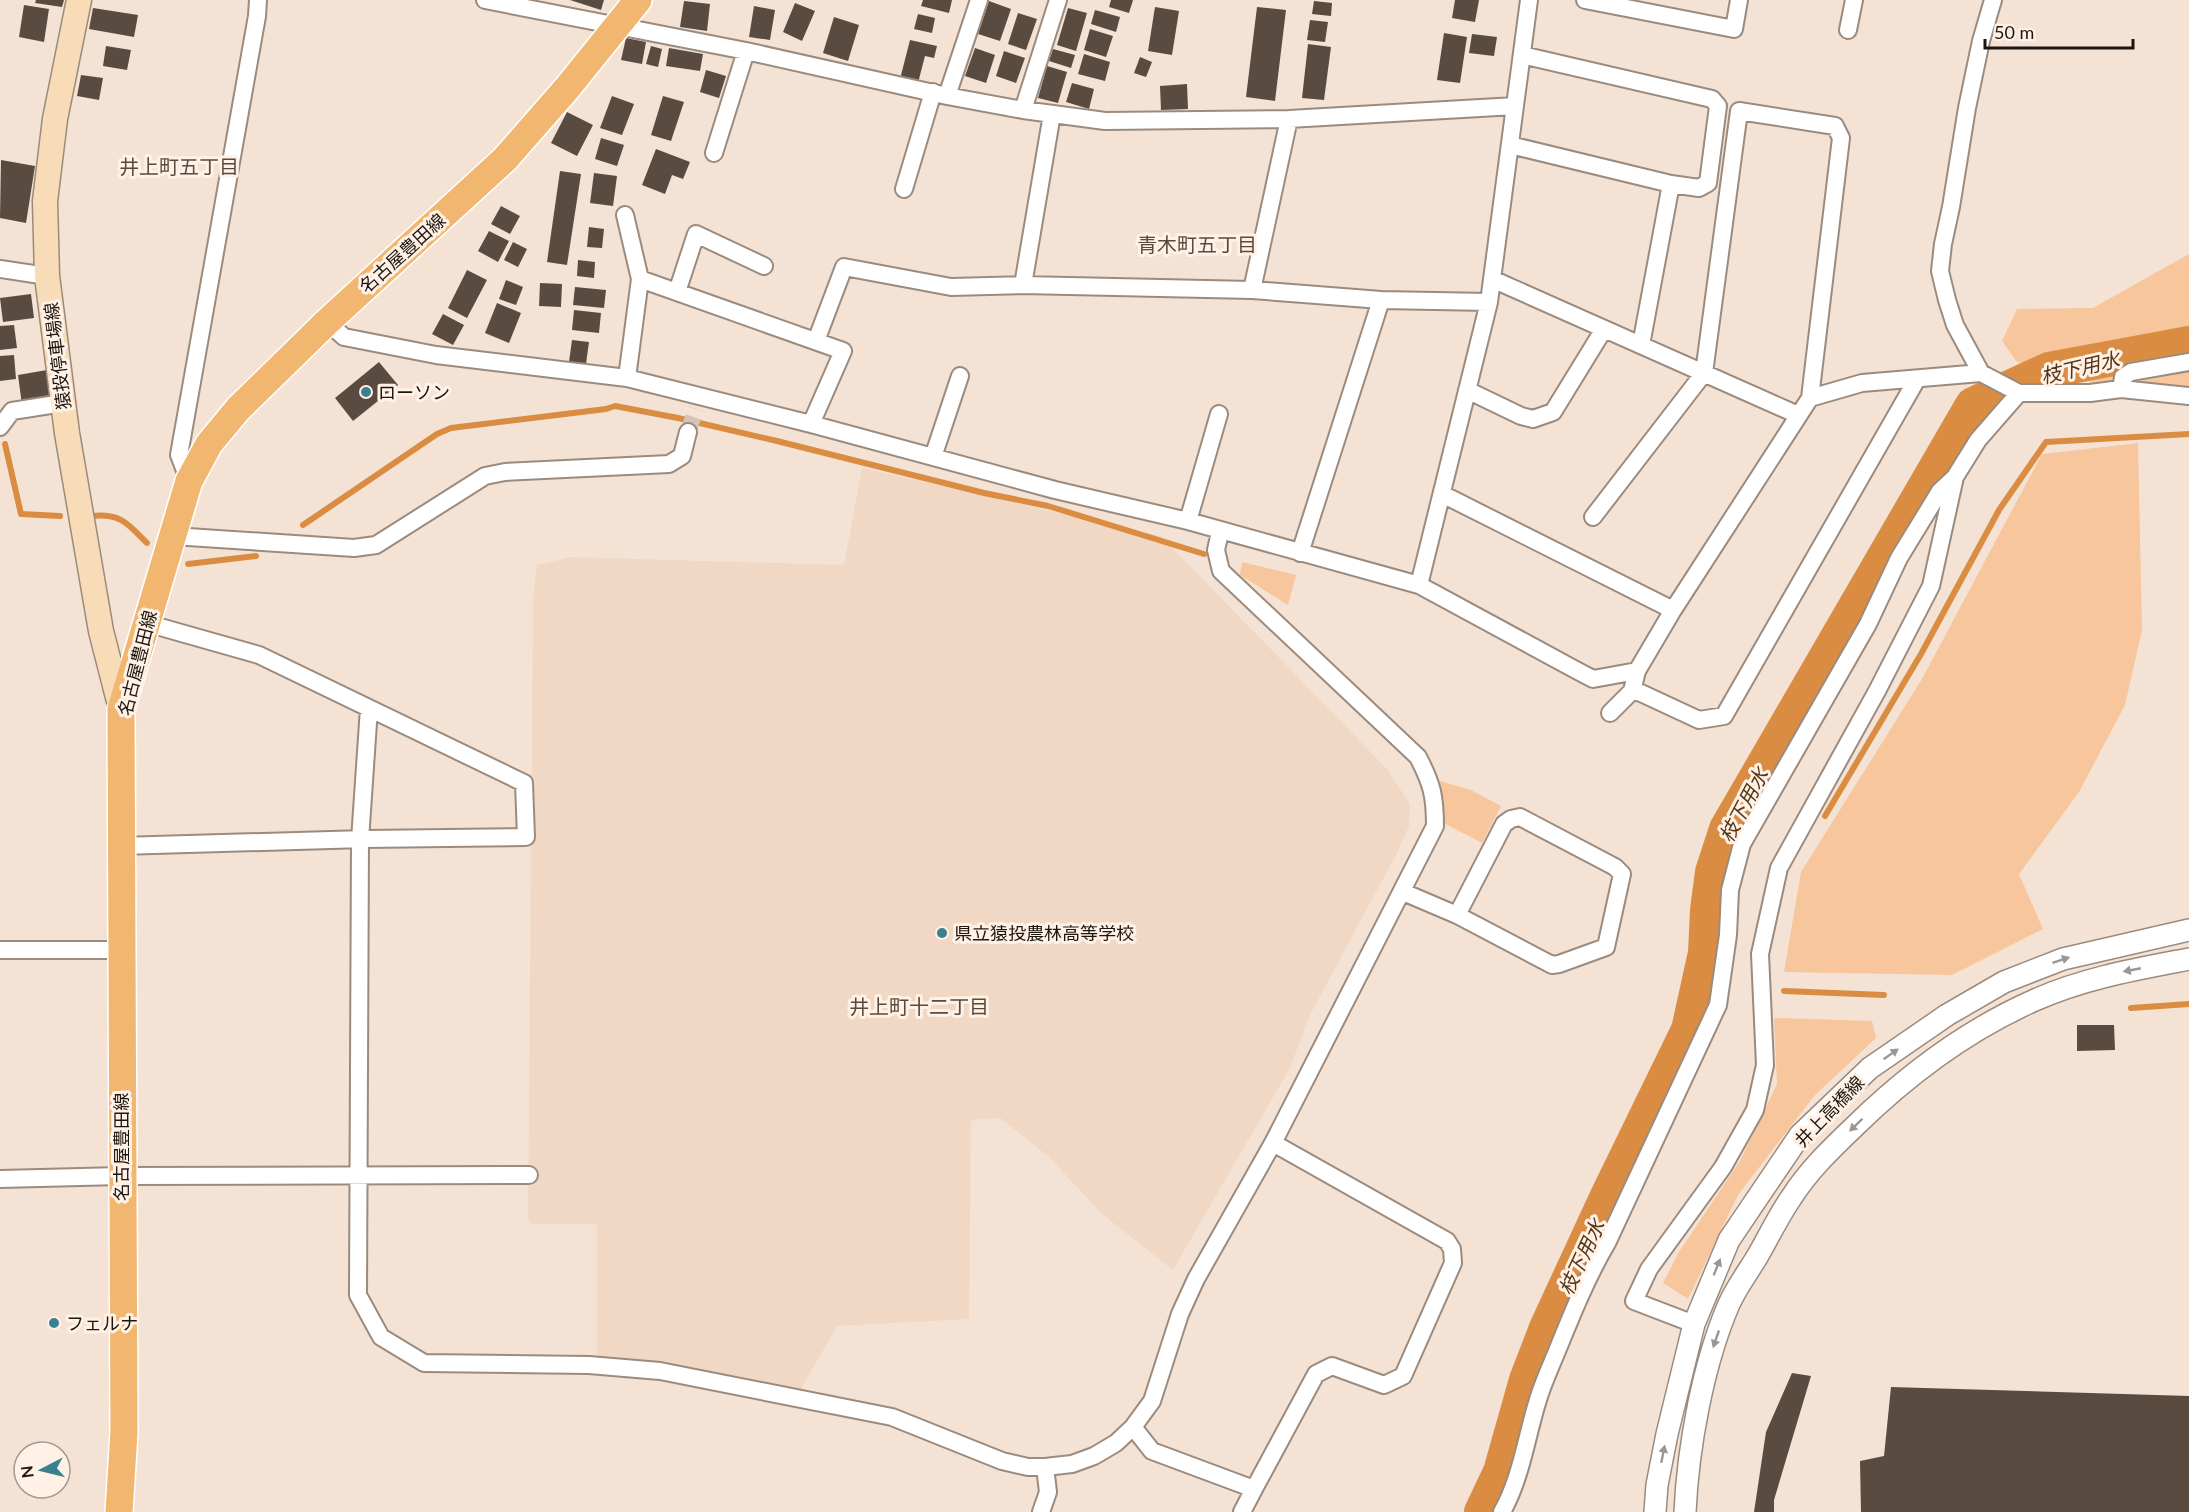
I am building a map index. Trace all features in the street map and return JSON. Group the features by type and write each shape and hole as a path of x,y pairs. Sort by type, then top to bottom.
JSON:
{"main road":[{"name":"猿投停車場線","path":"79,0 55,119 45,201 47,276 63,403 101,631 121,709"},
{"name":"名古屋豊田線","path":"119,1512 124,1432 121,1176 121,709 189,482 209,444 238,409 327,322 505,159 568,87 638,0"}],"street":[{"path":"189,482 179,455 258,0"},
{"path":"485,0 746,51 940,94 1023,110 1105,122 1289,119 1515,106"},
{"path":"904,189 940,94 980,0"},
{"path":"1023,110 1058,0"},
{"path":"1419,585 1489,302 1529,0"},
{"path":"1585,0 1734,29 1739,0"},
{"path":"1848,30 1854,0"},
{"path":"1981,373 1955,325 1940,271 1967,108 1981,40 1993,0"},
{"path":"714,153 746,51"},
{"path":"1510,145 1671,184 1699,188 1708,183 1718,106 1712,99 1522,55"},
{"path":"1593,517 1704,373 1739,111 1835,126 1841,138 1810,398 1673,610 1637,671 1632,691 1610,713"},
{"path":"1023,285 1052,114"},
{"path":"1252,290 1289,119"},
{"path":"1641,345 1671,184"},
{"path":"625,215 640,279 627,378"},
{"path":"677,292 696,234 764,266"},
{"path":"816,341 844,267 951,286 1023,285 1252,290 1381,300 1489,302"},
{"path":"0,269 47,276"},
{"path":"640,279 843,351 811,424"},
{"path":"1492,279 1798,415"},
{"path":"1300,553 1381,300"},
{"path":"327,322 344,337 436,355 627,378 698,403 811,424 1055,490 1188,521 1220,532 1419,585 1593,679 1637,671"},
{"path":"1467,390 1521,416 1533,418 1553,412 1604,329"},
{"path":"2121,389 2123,377 2131,372 2189,362"},
{"path":"1810,398 1862,383 1981,373 2019,393 2090,393 2121,389 2189,396"},
{"path":"933,457 960,376"},
{"path":"1632,691 1699,720 1724,716 1917,379"},
{"path":"1502,1512 1512,1494 1537,1401 1575,1305 1590,1272 1607,1243 1718,1005 1728,935 1730,890 1742,844 1868,624 1899,558 1940,492 1955,477 1978,440 2019,393"},
{"path":"0,427 12,411 63,403"},
{"path":"1188,521 1219,414"},
{"path":"173,536 354,548 376,545 485,476 505,471 669,464 682,456 688,432"},
{"path":"1694,1324 1634,1301 1649,1269 1723,1167 1755,1110 1765,1065 1760,954 1779,868 1877,691 1931,586 1955,477"},
{"path":"1442,494 1673,610"},
{"path":"369,708 360,840 358,1295 381,1337 424,1363 589,1365 660,1371 892,1417 1002,1461 1028,1467 1072,1464 1094,1456 1116,1443 1133,1427 1152,1401 1180,1314 1196,1279 1273,1143 1435,826 1434,799 1430,780 1418,757 1221,571 1216,550 1220,532"},
{"path":"120,846 526,837 524,783 259,655 146,623"},
{"path":"1403,891 1457,915 1552,964 1559,964 1606,947 1622,874 1615,867 1520,817 1511,819 1504,824 1457,915"},
{"name":"井上高橋線","path":"1655,1512 1657,1485 1667,1434 1694,1324 1729,1240 1800,1135 1870,1068 1947,1015 2004,982 2063,959 2189,930"},
{"path":"0,950 121,950"},
{"name":"井上高橋線","path":"1685,1512 1687,1474 1697,1412 1714,1346 1729,1302 1791,1198 1813,1169 1845,1135 1901,1083 1969,1035 2036,999 2114,974 2189,959"},
{"path":"1242,1512 1316,1374 1332,1366 1384,1385 1403,1376 1453,1263 1452,1249 1447,1241 1273,1143"},
{"path":"0,1179 121,1176 529,1175"},
{"path":"1133,1427 1152,1451 1254,1489"},
{"path":"1041,1512 1048,1492 1045,1467"}],"shaded area":[{"path":"2189,254 2189,402 2095,383 2017,362 2002,341 2017,309 2093,308"},
{"path":"2138,443 2142,630 2125,705 2079,792 2019,874 2043,929 1952,975 1784,972 1801,872 1922,679 2042,454"},
{"name":"県立猿投農林高等学校","path":"862,468 1161,536 1388,770 1410,804 1409,826 1398,851 1310,1015 1290,1068 1173,1270 1102,1214 1049,1157 1000,1118 971,1120 969,1319 837,1326 798,1394 648,1361 597,1357 597,1224 532,1224 528,1220 533,598 537,565 571,557 844,565"},
{"path":"1242,562 1296,575 1288,605 1240,575"},
{"path":"1440,781 1471,790 1501,806 1482,843 1442,822"},
{"path":"1774,1018 1872,1021 1876,1038 1814,1096 1738,1195 1688,1299 1663,1283 1679,1252 1740,1161 1777,1084"}],"building":[{"path":"36,0 64,0 62,7 35,3"},
{"path":"570,0 604,0 601,10"},
{"path":"923,0 952,0 949,13 921,6"},
{"path":"1111,0 1133,0 1129,13 1109,7"},
{"path":"1455,0 1479,0 1475,22 1452,18"},
{"path":"684,1 710,4 707,31 680,27"},
{"path":"989,1 1011,9 1000,41 978,34"},
{"path":"1314,1 1332,3 1331,16 1312,14"},
{"path":"795,3 815,11 802,41 783,32"},
{"path":"24,5 49,9 44,42 19,37"},
{"path":"754,6 775,10 770,40 749,37"},
{"path":"1155,7 1179,11 1172,55 1148,51"},
{"path":"1257,7 1286,10 1275,101 1246,97"},
{"path":"93,8 138,15 134,37 89,29"},
{"path":"1068,8 1087,13 1076,51 1057,45"},
{"path":"1095,10 1120,17 1116,32 1091,24"},
{"path":"1018,13 1037,19 1026,50 1008,44"},
{"path":"918,14 935,18 932,33 914,29"},
{"path":"834,17 859,25 848,61 823,53"},
{"path":"1310,20 1328,22 1325,42 1307,40"},
{"path":"1090,29 1113,36 1106,57 1084,50"},
{"path":"1444,33 1467,37 1460,83 1437,80"},
{"path":"1472,34 1497,37 1494,56 1469,53"},
{"path":"626,38 646,42 642,64 621,60"},
{"path":"910,40 937,46 934,58 925,56 918,83 900,79"},
{"path":"1308,44 1331,47 1324,100 1302,98"},
{"path":"106,46 131,50 127,70 103,66"},
{"path":"651,46 662,49 658,67 646,64"},
{"path":"669,48 703,54 700,71 666,66"},
{"path":"975,48 995,55 986,83 965,76"},
{"path":"1053,49 1075,55 1071,68 1049,61"},
{"path":"1004,51 1025,58 1016,83 996,76"},
{"path":"1084,54 1110,62 1105,81 1078,74"},
{"path":"1140,57 1152,62 1146,77 1134,73"},
{"path":"1047,66 1067,72 1058,103 1038,98"},
{"path":"706,70 726,76 719,98 700,92"},
{"path":"81,75 103,78 99,100 77,96"},
{"path":"1072,83 1094,89 1089,109 1066,102"},
{"path":"1187,84 1188,109 1161,110 1160,86"},
{"path":"612,96 634,104 622,135 600,128"},
{"path":"663,96 684,102 671,141 651,135"},
{"path":"567,112 593,125 577,156 551,143"},
{"path":"601,138 624,145 617,166 595,159"},
{"path":"656,149 690,162 683,179 672,175 665,194 642,185"},
{"path":"1,160 35,166 26,223 0,218"},
{"path":"560,171 581,174 567,265 547,262"},
{"path":"594,173 617,176 613,206 590,203"},
{"path":"501,206 520,216 510,234 491,224"},
{"path":"589,227 604,229 602,248 587,247"},
{"path":"489,231 509,241 498,262 478,251"},
{"path":"513,242 527,249 518,267 504,260"},
{"path":"578,260 595,262 594,278 577,276"},
{"path":"467,270 487,280 467,318 448,308"},
{"path":"506,280 523,287 516,305 499,299"},
{"path":"540,283 562,284 561,307 539,306"},
{"path":"575,287 606,290 604,308 573,305"},
{"path":"31,294 34,318 3,322 0,298"},
{"path":"497,303 521,313 509,343 485,333"},
{"path":"574,310 601,313 599,333 572,330"},
{"path":"443,314 464,325 453,345 432,334"},
{"path":"14,325 17,348 0,350 0,326"},
{"path":"572,340 589,342 586,364 569,362"},
{"path":"14,355 16,379 0,381 0,356"},
{"name":"ローソン","path":"379,362 398,385 353,421 335,398"},
{"path":"47,370 51,401 22,405 18,375"},
{"path":"2077,1025 2114,1025 2115,1050 2077,1051"},
{"path":"1792,1373 1811,1376 1774,1500 1774,1512 1754,1512 1766,1432"},
{"path":"1891,1387 2189,1396 2189,1512 1861,1512 1860,1461 1884,1456"}],"waterway":[{"name":"枝下用水","path":"1482,1512 1501,1472 1527,1380 1547,1328 1689,1030 1706,953 1713,872 1727,829 1973,405 2049,370 2189,344"},
{"path":"303,525 437,434 451,428 615,406 678,418 984,493 1048,506 1204,554"},
{"path":"1825,816 1921,654 1999,510 2046,442 2189,434"},
{"path":"5,444 21,514 60,516"},
{"path":"92,516 117,518 129,525 147,543"},
{"path":"188,564 256,556"},
{"path":"1784,991 1884,995"},
{"path":"2131,1008 2189,1004"}],"tunnel":[{"path":"688,432 696,409"}],"place":[{"name":"ローソン","path":"366,392"},
{"name":"県立猿投農林高等学校","path":"942,933"},
{"name":"フェルナ","path":"54,1323"}],"district":[{"name":"井上町五丁目","path":"179,166"},
{"name":"青木町五丁目","path":"1197,244"},
{"name":"井上町十二丁目","path":"919,1006"}]}
